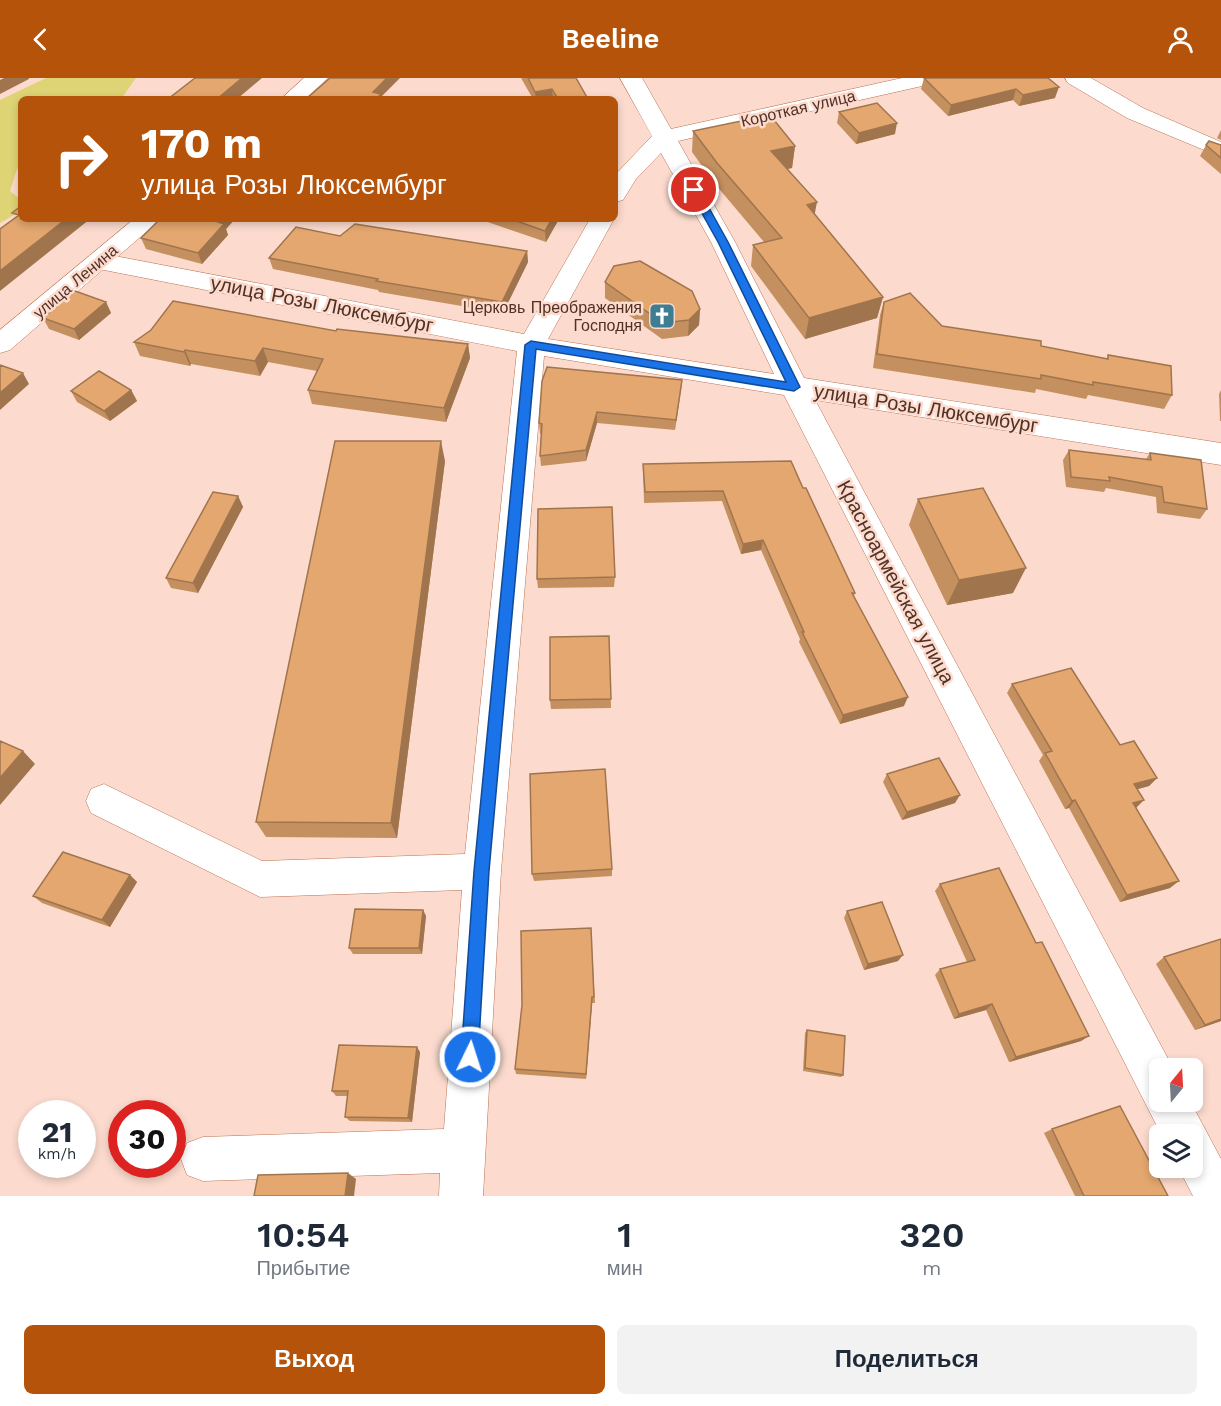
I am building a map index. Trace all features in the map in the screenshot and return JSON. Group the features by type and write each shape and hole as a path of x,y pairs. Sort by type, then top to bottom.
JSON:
{"street":[{"path":"296,96 317,78"},
{"name":"Красноармейская улица","path":"631,78 723,242 794,387 1149,1065"},
{"name":"Короткая улица","path":"664,137 931,78"},
{"path":"1076,78 1135,113 1221,150"},
{"path":"618,190 626,176 664,137"},
{"name":"улица Ленина","path":"0,344 146,222"},
{"path":"460,1196 482,871 531,345 600,222"},
{"name":"улица Розы Люксембург","path":"99,261 531,345 1221,454"},
{"path":"105,801 260,879 482,871"},
{"path":"203,1159 464,1150"},
{"path":"1203,1170 1217,1196"}],"shaded area":[{"path":"46,78 136,78 123,96 18,96 18,168 10,191 18,198 18,213 0,223 0,100"}],"building":[{"path":"195,78 242,78 221,96 172,96"},
{"path":"330,78 387,78 373,92 381,94 379,96 309,96"},
{"path":"528,78 576,78 586,96 556,96 552,89 535,92"},
{"path":"924,78 1048,78 1059,87 1023,95 1016,89 951,105"},
{"path":"877,103 897,123 859,133 839,112"},
{"path":"770,115 795,146 771,151 817,202 807,205 883,297 809,318 753,245 782,238 717,163 693,131"},
{"path":"1209,141 1221,145 1221,158 1206,145"},
{"path":"18,216 18,222 62,222 0,271 0,229"},
{"path":"157,222 218,222 224,224 198,253 141,238"},
{"path":"520,222 550,222 545,231"},
{"path":"355,224 527,251 502,302 376,281 378,279 269,258 296,227 340,236"},
{"path":"640,261 692,291 700,309 689,320 663,323 605,282 614,266"},
{"path":"75,291 106,302 74,329 43,318"},
{"path":"910,293 942,326 1041,341 1041,346 1108,359 1108,355 1171,366 1172,395 1093,382 1093,385 1041,375 1041,379 877,354 884,302"},
{"path":"173,301 336,331 337,329 468,344 444,408 308,390 323,359 263,348 255,361 185,350 184,352 134,342 151,330"},
{"path":"0,365 23,373 0,393"},
{"path":"547,367 682,380 676,420 597,412 586,450 540,456 542,424 539,423 542,381"},
{"path":"99,371 131,390 104,411 71,391"},
{"path":"335,441 441,441 391,823 256,822"},
{"path":"1069,450 1151,460 1150,453 1201,460 1207,509 1164,502 1162,487 1109,477 1110,481 1071,477"},
{"path":"791,461 855,593 852,593 908,697 843,715 802,632 804,632 763,540 743,544 723,491 645,492 643,464"},
{"path":"983,488 1026,568 959,580 918,499"},
{"path":"213,492 238,496 193,583 166,578"},
{"path":"612,507 615,577 537,579 538,509"},
{"path":"609,636 611,699 550,700 550,637"},
{"path":"1071,668 1120,745 1134,741 1157,778 1134,784 1144,800 1133,803 1179,881 1127,895 1075,800 1072,801 1045,753 1052,751 1012,684"},
{"path":"0,741 23,751 0,778"},
{"path":"939,758 960,795 907,812 887,774"},
{"path":"605,769 612,869 532,874 530,774"},
{"path":"63,852 130,875 102,920 33,896"},
{"path":"999,868 1036,943 1042,942 1089,1036 1016,1057 992,1004 959,1014 940,969 975,960 940,884"},
{"path":"882,902 903,955 868,964 847,911"},
{"path":"355,909 423,910 419,948 349,948"},
{"path":"591,928 594,997 592,997 586,1074 515,1069 522,1005 521,931"},
{"path":"1221,939 1221,1019 1205,1025 1164,957"},
{"path":"807,1030 845,1036 843,1075 805,1068"},
{"path":"339,1045 417,1047 408,1118 345,1117 348,1091 332,1091"},
{"path":"1120,1106 1149,1160 1149,1178 1158,1178 1168,1196 1084,1196 1052,1129"},
{"path":"348,1173 345,1196 254,1196 258,1175"}],"place":[{"name":"Церковь Преображения Господня","path":"662,316"}],"route":[{"path":"470,1057 482,871 531,345 794,387 723,242 694,190"}]}
